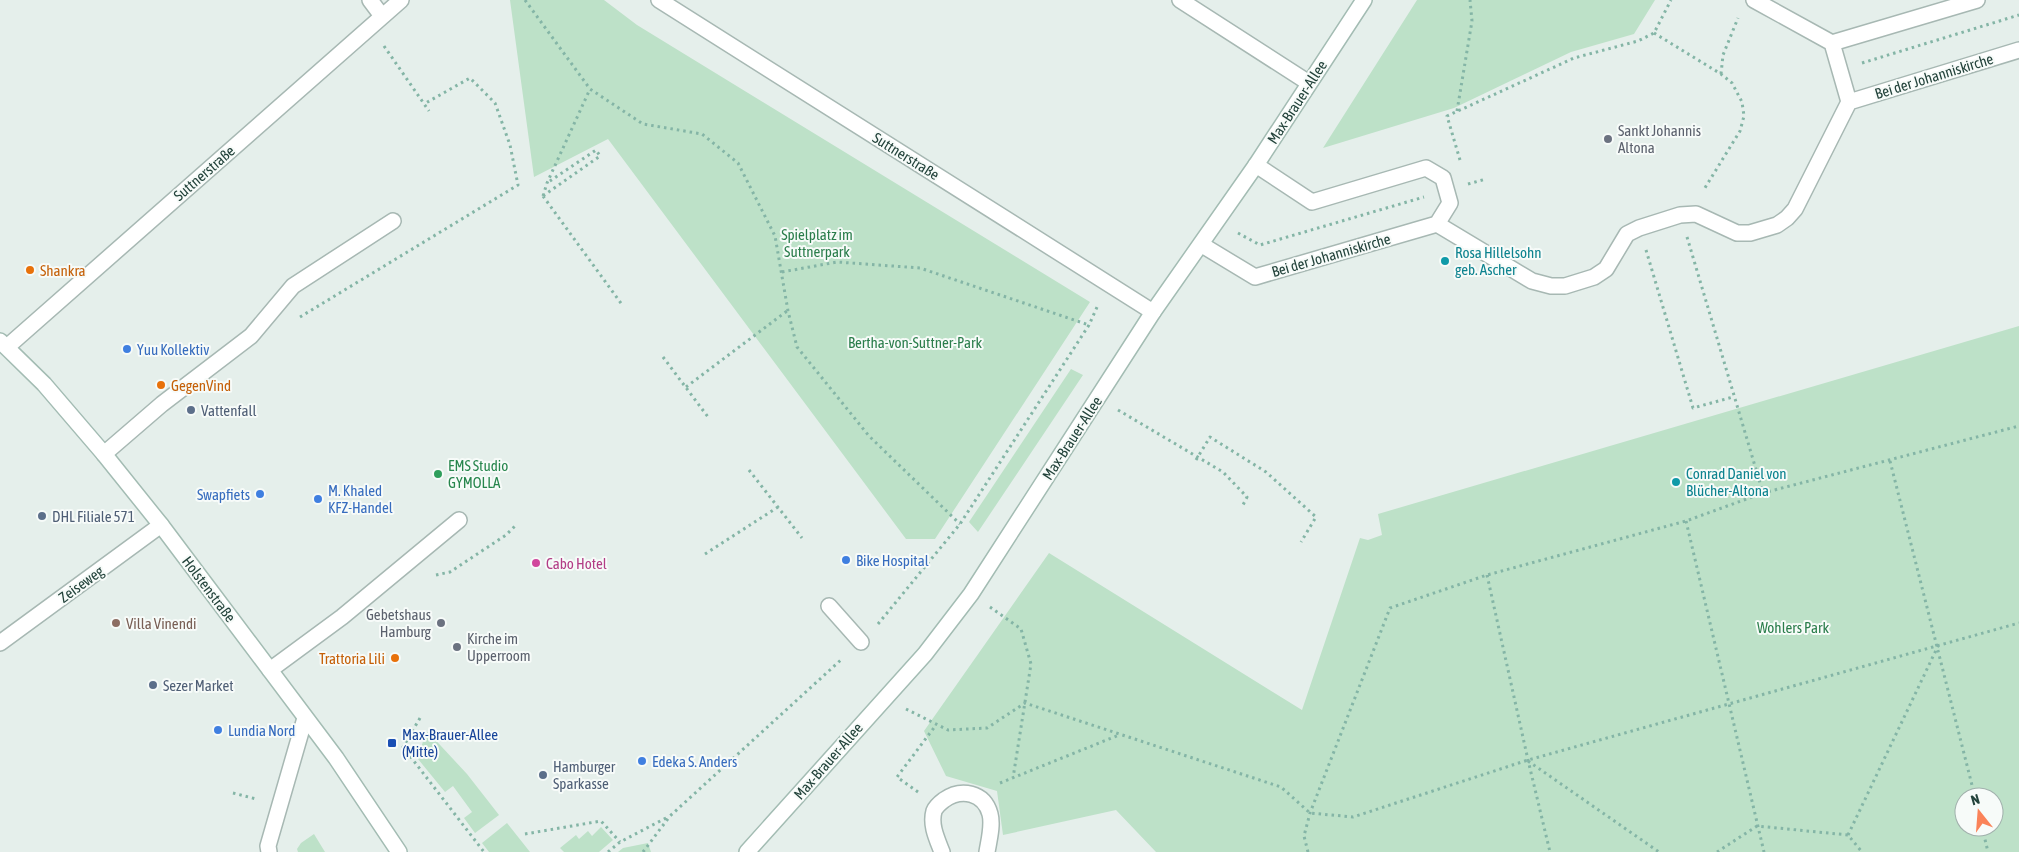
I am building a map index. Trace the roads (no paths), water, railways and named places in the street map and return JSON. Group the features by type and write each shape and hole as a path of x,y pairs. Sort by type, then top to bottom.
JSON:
{"street":[{"path":"370,0 382,16"},
{"name":"Suttnerstraße","path":"3,344 401,0"},
{"name":"Suttnerstraße","path":"658,0 1153,312"},
{"path":"1180,0 1309,83"},
{"name":"Max-Brauer-Allee","path":"747,852 884,697 925,654 970,594 1153,312 1202,245 1364,0"},
{"path":"1256,165 1312,202 1426,168 1443,178 1450,203 1437,224 1532,281 1551,286 1565,286 1594,277 1606,269 1627,234 1639,228 1680,215 1696,214 1736,233 1750,233 1776,225 1787,218 1795,208 1849,102 1832,43 1754,0"},
{"path":"1832,43 1977,0"},
{"name":"Bei der Johanniskirche","path":"1849,102 2019,50"},
{"path":"104,454 162,404 251,336 293,286 393,221"},
{"name":"Bei der Johanniskirche","path":"1202,245 1255,277 1437,224"},
{"name":"Holstenstraße","path":"3,344 44,384 161,525 336,758 399,852"},
{"path":"270,670 342,617 459,520"},
{"name":"Zeiseweg","path":"0,643 161,525"},
{"path":"829,606 861,642"},
{"path":"268,852 270,837 305,718"},
{"path":"942,852 934,830 934,812 937,805 955,794 972,794 984,802 990,812 991,819 987,852"}],"place":[{"name":"Sankt Johannis Altona","path":"1608,139"},
{"name":"Rosa Hillelsohn geb. Ascher","path":"1445,261"},
{"name":"Shankra","path":"30,270"},
{"name":"Yuu Kollektiv","path":"127,349"},
{"name":"GegenVind","path":"161,385"},
{"name":"Vattenfall","path":"191,410"},
{"name":"EMS Studio GYMOLLA","path":"438,474"},
{"name":"Conrad Daniel von Blücher-Altona","path":"1676,482"},
{"name":"Swapfiets","path":"260,494"},
{"name":"M. Khaled KFZ-Handel","path":"318,499"},
{"name":"DHL Filiale 571","path":"42,516"},
{"name":"Bike Hospital","path":"846,560"},
{"name":"Cabo Hotel","path":"536,563"},
{"name":"Villa Vinendi","path":"116,623"},
{"name":"Gebetshaus Hamburg","path":"441,623"},
{"name":"Kirche im Upperroom","path":"457,647"},
{"name":"Trattoria Lili","path":"395,658"},
{"name":"Sezer Market","path":"153,685"},
{"name":"Lundia Nord","path":"218,730"},
{"name":"Max-Brauer-Allee (Mitte)","path":"392,743"},
{"name":"Edeka S. Anders","path":"642,761"},
{"name":"Hamburger Sparkasse","path":"543,775"}],"park label":[{"name":"Spielplatz im Suttnerpark","path":"817,242"},
{"name":"Bertha-von-Suttner-Park","path":"915,342"},
{"name":"Wohlers Park","path":"1793,627"}]}
